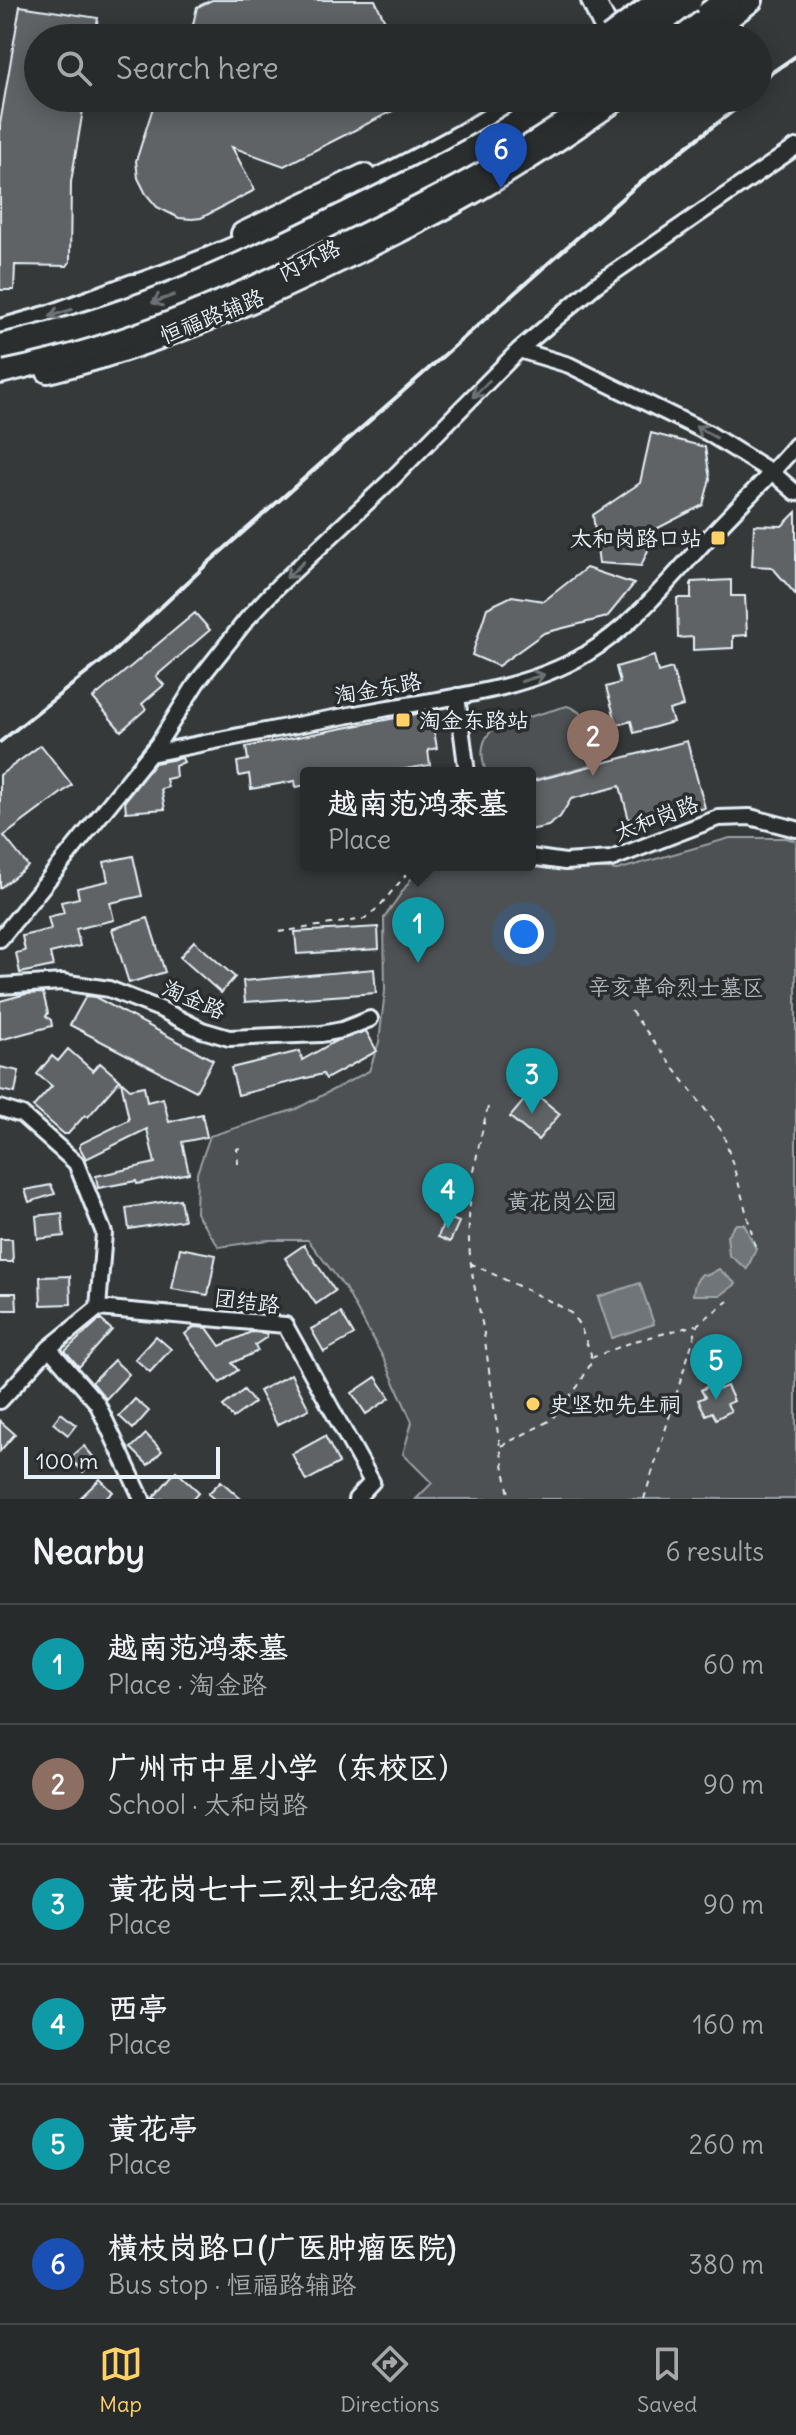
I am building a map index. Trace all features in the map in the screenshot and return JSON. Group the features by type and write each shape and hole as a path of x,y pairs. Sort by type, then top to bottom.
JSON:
{"highway":[{"path":"630,24 663,0"},
{"path":"652,24 689,0"},
{"path":"696,24 728,0"},
{"path":"119,293 183,272 263,238 453,143 503,112"},
{"name":"内环路","path":"0,347 67,331 132,310 226,273 436,170 534,112"},
{"name":"内环路","path":"0,371 73,353 145,330 253,287 478,174 575,112"}],"main road":[{"path":"593,0 604,24"},
{"path":"619,0 635,24"},
{"path":"646,24 663,0"},
{"path":"719,24 751,0"},
{"path":"0,331 119,293 429,144 485,112"},
{"name":"恒福路辅路","path":"0,382 90,360 154,340 249,303 468,195 597,112"}],"street":[{"path":"0,939 150,754 197,682 277,587 390,481 519,350 597,284 796,147"},
{"path":"519,350 569,365 708,433 773,473 796,493"},
{"name":"淘金东路","path":"150,754 457,696 541,676 575,660 639,613 796,445"},
{"path":"457,696 466,767"},
{"name":"太和岗路","path":"536,858 565,862 611,859 700,823 726,817 750,817 796,829"},
{"name":"淘金路","path":"0,986 62,982 109,989 202,1030 229,1038 321,1034 370,1019"},
{"path":"0,1108 22,1115 76,1163 104,1233 98,1308 49,1348 0,1401"},
{"name":"团结路","path":"98,1308 285,1325 372,1482 356,1499"},
{"path":"49,1348 97,1403 142,1499"}],"path":[{"path":"279,932 364,919 378,908 409,871"},
{"path":"631,1011 723,1133 756,1249"},
{"path":"488,1107 477,1150 471,1193 470,1263 484,1329 510,1499"},
{"path":"238,1164 237,1149 244,1146"},
{"path":"470,1263 572,1314 591,1354 590,1365 578,1386 551,1420 500,1447"},
{"path":"590,1358 635,1341 698,1324 728,1301"},
{"path":"644,1499 698,1324"}],"green space":[{"path":"567,706 582,715 593,729 597,756 594,764 536,779 536,767 485,767 484,741 497,726"},
{"name":"黄花岗公园","path":"730,838 786,838 796,841 796,1499 416,1499 432,1483 403,1454 412,1422 385,1361 345,1288 308,1240 268,1240 219,1247 196,1213 197,1173 210,1136 296,1109 369,1071 379,1042 385,991 384,918 417,871 536,871 536,863 617,870"}],"shaded area":[{"path":"736,1224 744,1224 756,1249 747,1269 729,1255 727,1235"},
{"path":"719,1269 736,1284 721,1295 693,1295 695,1284 702,1274 708,1275"},
{"path":"640,1283 654,1324 612,1338 598,1297"}],"building":[{"path":"212,0 375,0 386,24 193,24 197,7"},
{"path":"20,6 98,18 97,24 24,24 24,112 83,112 71,182 70,262 67,266 15,265 14,290 0,290 0,124"},
{"path":"152,112 390,112 284,166 232,147 255,190 201,218 179,218 157,207 138,178 136,161"},
{"path":"651,433 705,447 710,479 703,505 658,528 641,566 599,563 593,515 640,483"},
{"path":"796,512 796,595 772,567 752,566 754,525 782,526"},
{"path":"586,568 634,584 607,617 544,633 498,666 472,655 487,608 512,596 544,601"},
{"path":"731,580 731,596 745,596 747,635 733,636 733,648 693,650 693,637 678,638 677,598 691,598 691,582"},
{"path":"195,613 210,630 156,676 164,685 142,704 146,709 121,731 93,698"},
{"path":"654,656 658,672 672,668 683,706 669,710 673,722 634,733 631,721 617,725 606,687 620,683 616,667"},
{"path":"421,713 423,721 432,719 437,748 428,750 430,765 300,767 300,786 296,787 295,781 251,789 249,774 239,776 237,762 248,760 246,747"},
{"path":"687,741 705,808 631,827 620,786 571,799 560,817 548,826 536,829 536,780"},
{"path":"41,745 72,785 4,836 28,866 0,888 0,775"},
{"path":"182,758 184,762 175,766 176,777 166,779 168,787 161,789 165,809 126,812 125,801 155,763"},
{"path":"133,856 142,896 110,903 114,920 76,929 80,946 50,953 53,966 20,973 16,953 25,951 22,936 51,929 48,917 64,913 61,902 79,898 77,888 108,881 104,862"},
{"path":"148,918 165,972 129,983 112,929"},
{"path":"378,927 379,949 297,954 295,932"},
{"path":"194,941 235,977 221,993 180,957"},
{"path":"374,969 376,993 245,1002 243,981"},
{"path":"43,993 46,1016 52,1026 0,1040 0,1001"},
{"path":"86,996 95,997 213,1060 196,1091 70,1025"},
{"path":"366,1031 377,1051 326,1079 323,1074 238,1095 231,1068 300,1051 302,1060 336,1041"},
{"path":"68,1049 93,1071 100,1063 120,1080 88,1117 85,1115 68,1134 64,1134 33,1107 52,1086 37,1074 52,1056 58,1061"},
{"path":"0,1067 19,1071 15,1093 0,1090"},
{"path":"121,1081 130,1089 144,1086 147,1102 163,1098 169,1122 202,1114 207,1137 182,1142 189,1173 98,1188 96,1176 155,1163 147,1129 86,1159 80,1148 80,1144 129,1120"},
{"path":"532,1091 560,1114 538,1140 510,1117"},
{"path":"51,1185 55,1194 29,1202 25,1190"},
{"path":"180,1199 184,1220 129,1229 126,1208"},
{"path":"62,1213 64,1236 38,1239 36,1216"},
{"path":"446,1217 459,1222 450,1242 438,1237"},
{"path":"0,1239 12,1239 13,1262 0,1262"},
{"path":"304,1245 335,1291 316,1304 285,1258"},
{"path":"180,1248 216,1255 208,1295 172,1289"},
{"path":"70,1276 71,1304 41,1305 40,1277"},
{"path":"0,1293 16,1293 17,1310 0,1310"},
{"path":"341,1313 354,1335 324,1352 311,1329"},
{"path":"100,1319 112,1330 79,1367 65,1351"},
{"path":"194,1327 207,1328 220,1346 251,1332 266,1333 267,1337 255,1345 258,1351 232,1363 238,1370 220,1383 185,1334"},
{"path":"156,1336 171,1349 150,1372 135,1359"},
{"path":"114,1360 129,1374 106,1399 92,1382"},
{"path":"291,1374 309,1409 277,1425 259,1391"},
{"path":"376,1377 390,1398 366,1414 352,1393"},
{"path":"716,1382 720,1389 727,1386 734,1401 727,1404 731,1411 716,1419 712,1412 706,1415 698,1400 705,1397 701,1390"},
{"path":"244,1390 254,1403 233,1418 223,1406"},
{"path":"135,1399 149,1411 133,1429 119,1416"},
{"path":"61,1413 76,1425 68,1435 53,1423"},
{"path":"0,1421 15,1434 0,1451"},
{"path":"146,1434 162,1451 148,1465 131,1448"},
{"path":"325,1436 339,1463 306,1481 292,1454"},
{"path":"84,1446 96,1460 83,1472 70,1458"},
{"path":"176,1471 199,1492 193,1499 152,1499"},
{"path":"100,1479 113,1492 105,1499 79,1499"},
{"path":"221,1481 241,1499 214,1499 208,1494"}],"railway":[{"path":"772,72 796,56"},
{"path":"0,742 112,653 207,564 636,186 732,112"}],"place":[{"name":"横枝岗路口(广医肿瘤医院)","path":"501,189"},
{"name":"太和岗路口站","path":"718,538"},
{"name":"淘金东路站","path":"403,720"},
{"name":"广州市中星小学（东校区）","path":"593,776"},
{"name":"越南范鸿泰墓","path":"418,963"},
{"name":"黄花岗七十二烈士纪念碑","path":"532,1114"},
{"name":"西亭","path":"448,1229"},
{"name":"黄花亭","path":"716,1400"},
{"name":"史坚如先生祠","path":"533,1404"}],"park label":[{"name":"辛亥革命烈士墓区","path":"676,987"}]}
